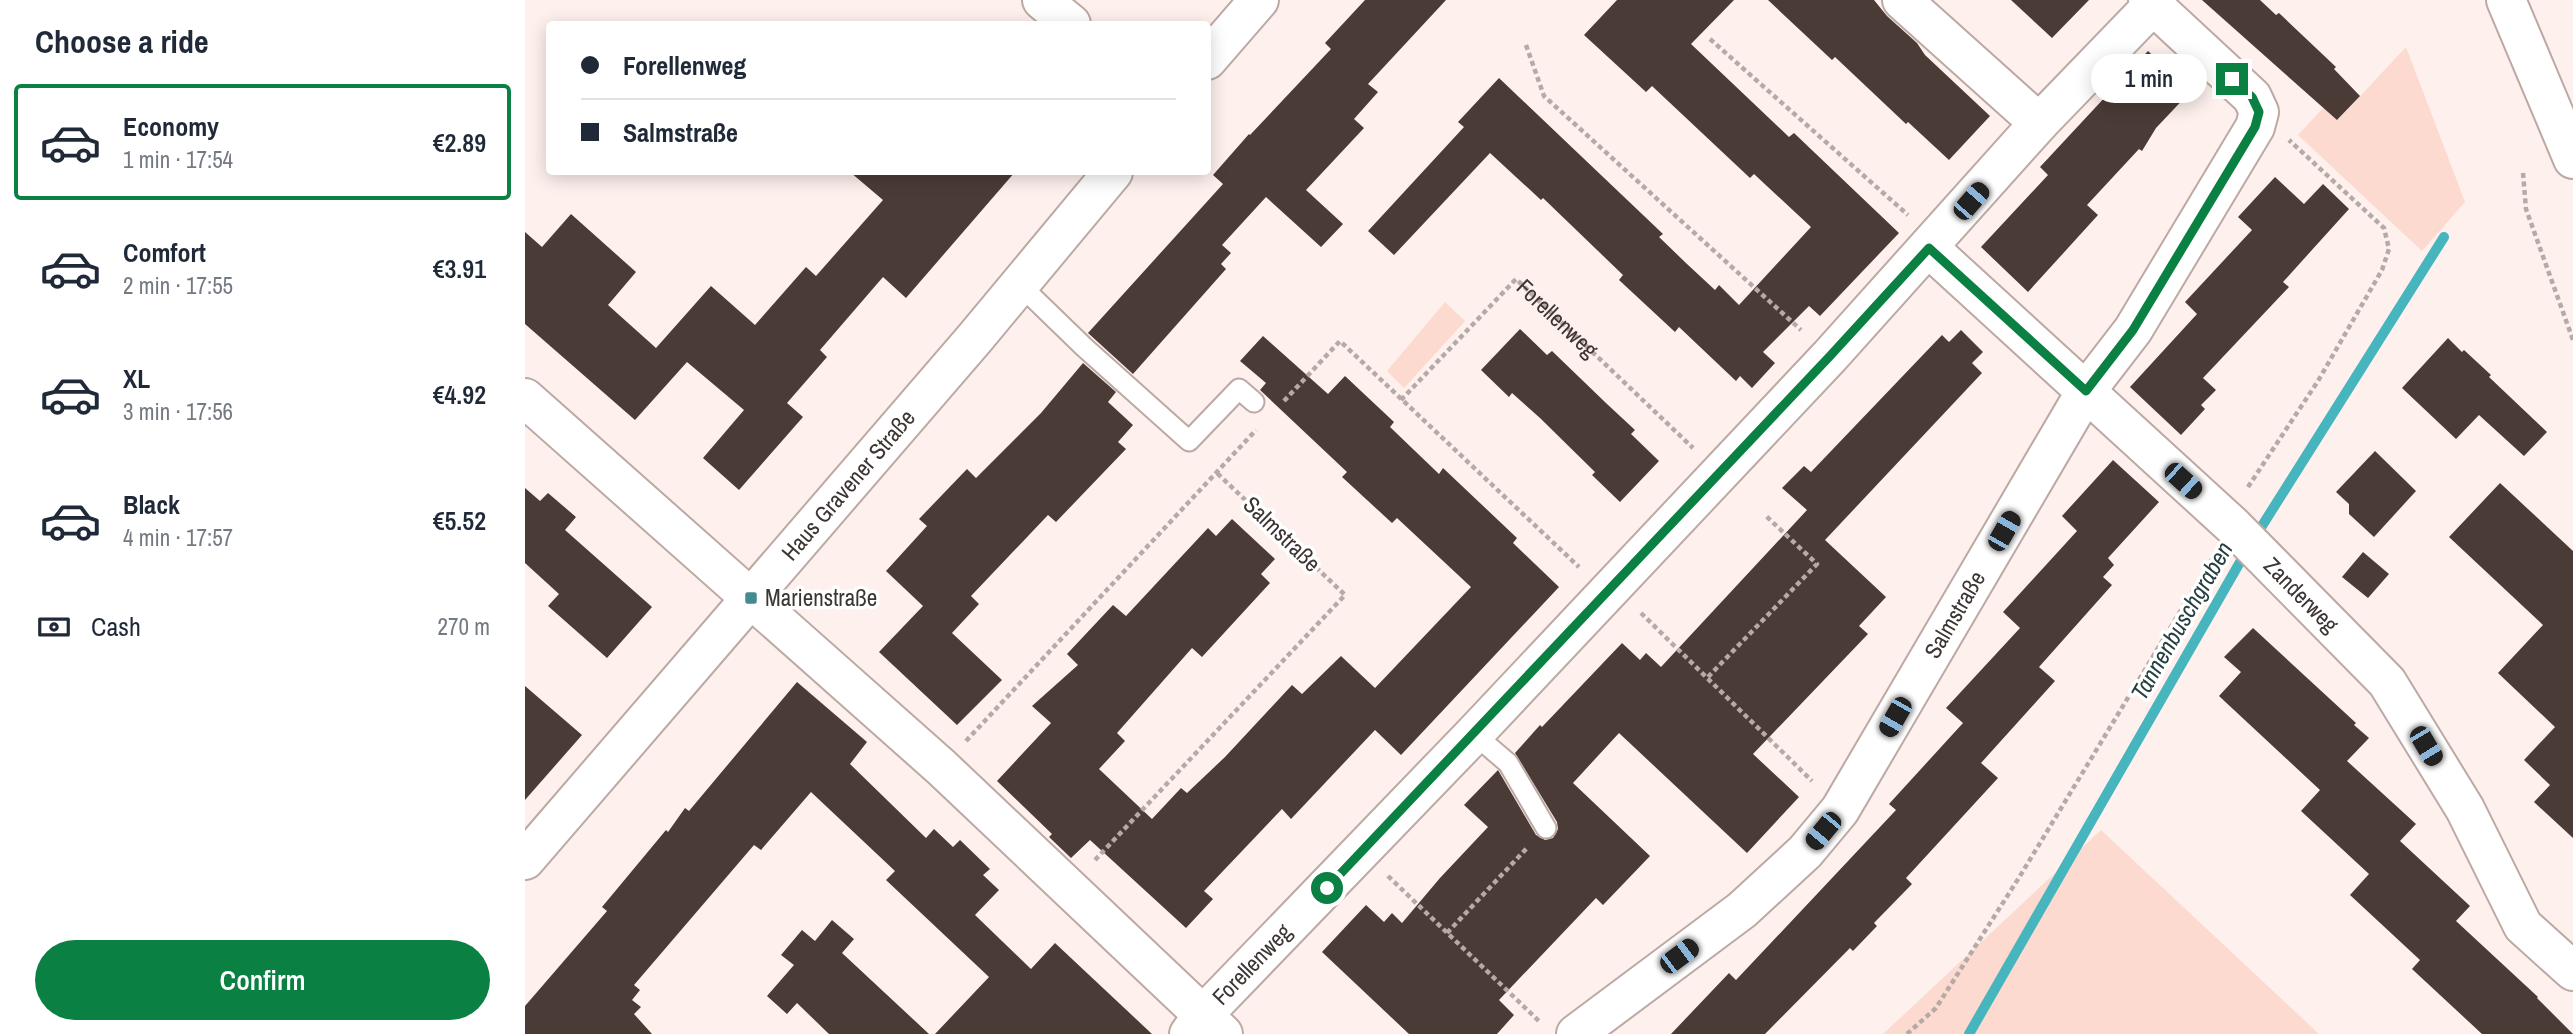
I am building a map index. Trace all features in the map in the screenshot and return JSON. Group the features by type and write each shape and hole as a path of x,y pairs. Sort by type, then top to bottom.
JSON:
{"street":[{"path":"1042,0 1067,21"},
{"path":"1211,55 1259,0"},
{"path":"1902,0 2039,123"},
{"path":"2505,0 2573,159"},
{"path":"2150,2 2252,97 2259,112"},
{"name":"Forellenweg","path":"1205,1028 1362,852 1830,356 2150,2"},
{"name":"Salmstraße","path":"1559,1029 1742,910 1805,852 1840,810 2086,391 2133,330 2255,127 2259,112"},
{"name":"Haus Gravener Straße","path":"525,860 975,338 1110,175"},
{"name":"Zanderweg","path":"1932,244 2268,559 2387,682 2465,809 2523,926 2573,971"},
{"path":"525,398 941,767 1205,1028"}],"lane":[{"path":"1019,284 1189,441 1239,389 1254,402"},
{"path":"1474,734 1508,763 1546,828"}],"path":[{"path":"1710,39 1932,244"},
{"path":"1526,45 1544,96 1830,356"},
{"path":"1907,1034 1936,1008 2020,876 2227,521 2318,381 2382,270 2389,248 2383,228 2259,112"},
{"path":"2523,173 2526,209 2573,340"},
{"name":"Forellenweg","path":"1401,400 1516,279 1719,472"},
{"path":"1340,341 1609,590 1708,677 1840,810"},
{"name":"Salmstraße","path":"941,767 1217,473 1345,595 1067,889"},
{"path":"1708,677 1817,564 1766,516"},
{"path":"1447,933 1546,828"},
{"path":"1362,852 1447,933 1559,1029"}],"shaded area":[{"path":"2406,47 2465,202 2422,251 2298,135 2324,107 2338,120"},
{"path":"1445,302 1465,321 1404,388 1387,371"},
{"path":"2101,830 2319,1034 1883,1034"}],"building":[{"path":"1365,0 1446,0 1368,84 1378,92 1354,119 1364,128 1306,190 1343,224 1321,247 1266,197 1222,245 1231,253 1221,264 1226,269 1133,374 1088,333 1223,184 1213,175 1331,49 1325,43"},
{"path":"1617,0 1734,0 1691,44 1789,137 1794,133 1899,233 1820,316 1809,306 1763,352 1775,363 1752,388 1740,376 1736,381 1679,327 1675,332 1619,280 1623,275 1543,198 1541,200 1490,153 1394,255 1368,231 1464,127 1458,122 1499,78 1663,234 1659,237 1687,264 1715,290 1719,285 1739,305 1811,227 1754,174 1750,178 1652,86 1646,92 1584,35"},
{"path":"1768,0 1874,0 1887,16 1917,43 1925,55 1990,116 1949,160 1908,122 1906,124 1835,57 1832,60"},
{"path":"2011,0 2089,0 2052,38"},
{"path":"2202,0 2260,0 2276,15 2279,13 2336,67 2334,69 2360,96 2337,120"},
{"path":"2148,51 2191,91 2156,128 2142,151 2139,149 2087,205 2098,215 2028,292 1981,247 2048,175 2040,167"},
{"path":"854,175 1012,175 906,298 883,277 820,350 827,357 787,403 803,417 739,490 703,458 744,410 687,362 635,420 525,324 525,232 542,247 571,214 636,272 608,305 656,348 711,286 755,325 806,267 816,276 883,200"},
{"path":"2275,177 2304,204 2323,184 2349,209 2283,282 2289,287 2203,378 2216,390 2201,405 2205,409 2181,435 2130,387 2197,314 2185,302 2252,230 2238,217"},
{"path":"1520,329 1547,355 1552,351 1635,430 1631,434 1659,461 1620,502 1592,475 1595,472 1540,418 1512,393 1509,397 1481,370"},
{"path":"1961,330 1983,352 1972,363 1982,373 1825,540 1886,597 1859,626 1868,634 1753,754 1799,797 1747,853 1619,733 1573,783 1650,856 1603,905 1596,898 1499,1000 1514,1015 1497,1034 1409,1034 1322,952 1366,905 1384,922 1392,913 1402,923 1488,827 1464,805 1498,770 1536,835 1545,840 1553,838 1558,829 1557,822 1515,753 1622,643 1640,660 1646,653 1661,667 1807,510 1782,488 1804,466 1811,472 1942,335 1949,342"},
{"path":"1263,336 1328,394 1345,376 1394,422 1390,427 1439,474 1443,468 1517,538 1513,543 1559,587 1401,755 1375,730 1291,819 1282,809 1204,891 1213,899 1186,928 1090,840 1071,858 1049,837 1052,834 997,781 1051,723 1032,706 1078,665 1067,654 1113,605 1126,616 1208,528 1216,536 1232,519 1275,559 1261,574 1270,583 1202,657 1192,648 1117,733 1125,741 1099,769 1152,819 1181,788 1187,793 1225,757 1292,685 1302,694 1341,656 1375,688 1471,587 1397,518 1392,523 1342,477 1347,472 1260,390 1266,383 1240,361"},
{"path":"2448,338 2491,375 2489,377 2547,432 2524,456 2479,415 2456,439 2402,388"},
{"path":"1083,363 1116,392 1108,402 1133,425 1118,442 1126,449 1056,522 1048,515 971,596 979,604 952,633 1002,680 957,725 879,652 923,606 886,571 927,526 919,519 967,469 976,478 1041,413"},
{"path":"2375,451 2416,491 2374,537 2349,514 2349,504 2336,492"},
{"path":"2113,460 2159,502 2108,558 2114,565 2103,577 2112,585 2039,667 2055,681 1981,763 1998,778 1906,878 1912,884 1874,923 1877,926 1853,951 1850,948 1765,1034 1671,1034 1729,973 1736,980 1896,810 1889,804 1963,723 1946,708 2020,628 2003,612 2077,531 2062,516"},
{"path":"2500,483 2573,551 2573,838 2534,802 2550,785 2524,760 2555,727 2498,673 2543,625 2449,537"},
{"path":"525,488 540,501 548,493 576,517 565,530 652,607 607,658 548,606 559,594 525,563"},
{"path":"2363,552 2389,574 2368,598 2342,577"},
{"path":"2253,628 2369,738 2347,761 2416,824 2400,841 2470,906 2456,921 2538,997 2573,1034 2482,1034 2412,969 2420,960 2350,895 2369,874 2301,811 2320,790 2219,696 2241,672 2224,657"},
{"path":"797,682 867,742 850,764 926,838 934,829 953,847 960,840 990,869 983,875 999,890 975,915 1031,969 1055,943 1152,1034 935,1034 989,977 886,880 895,871 811,792 761,850 754,845 634,985 640,990 632,1000 641,1007 634,1014 652,1034 525,1034 525,1006 607,911 602,907 666,830 668,832 685,808 689,811"},
{"path":"525,686 582,735 525,800"},
{"path":"832,920 854,939 842,953 929,1034 829,1034 797,1003 787,1014 767,996 794,965 781,955 802,930 815,941"}],"waterway":[{"name":"Tannenbuschgraben","path":"2255,537 2444,237"},
{"name":"Tannenbuschgraben","path":"1969,1034 2247,550"}],"place":[{"name":"Marienstraße","path":"751,598"}],"route":[{"path":"1327,888 1929,248 2086,391 2133,330 2255,127 2259,112 2252,97 2232,79"}]}
